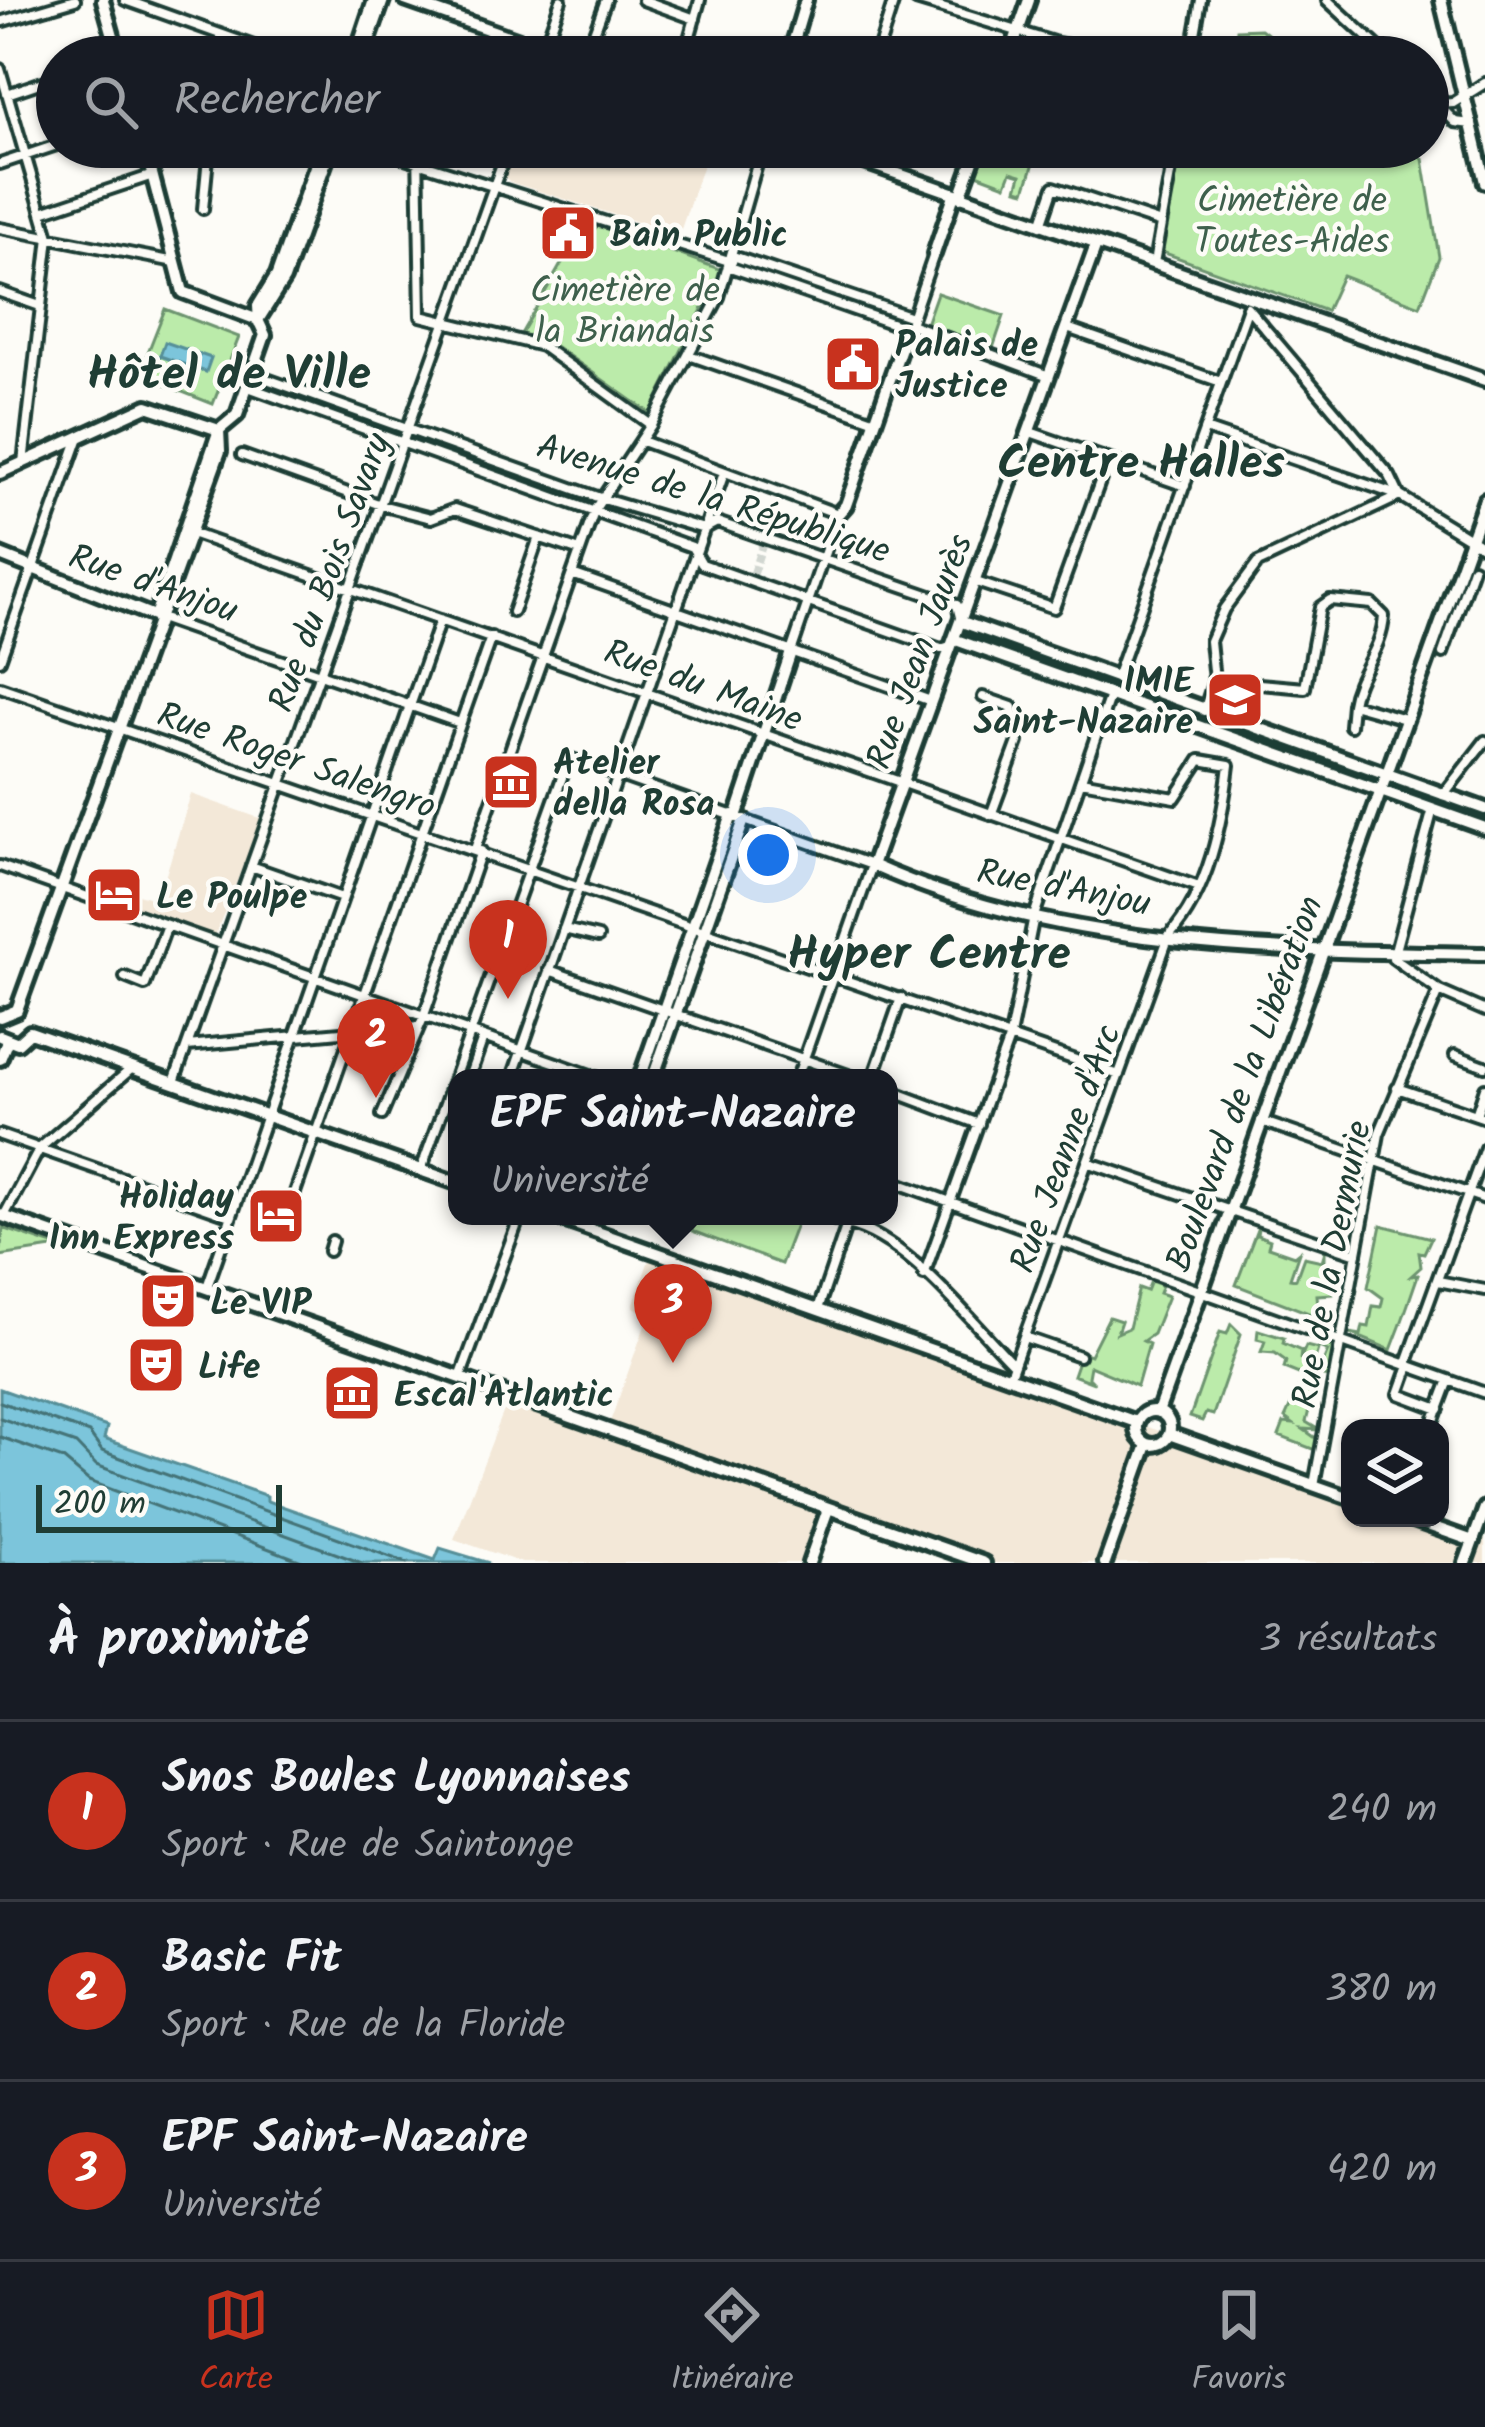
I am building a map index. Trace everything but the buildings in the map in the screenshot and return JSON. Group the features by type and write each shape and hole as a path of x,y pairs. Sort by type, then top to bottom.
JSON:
{"street":[{"path":"0,22 75,0"},
{"path":"103,0 112,36"},
{"path":"125,0 225,36"},
{"path":"365,36 374,0"},
{"path":"368,36 383,0"},
{"path":"406,0 505,36"},
{"path":"548,36 561,0"},
{"path":"593,36 606,0"},
{"path":"645,0 695,19"},
{"path":"690,36 700,0"},
{"path":"795,36 806,0"},
{"path":"882,36 893,0"},
{"path":"916,0 1040,36"},
{"path":"1016,36 1029,0"},
{"path":"1195,36 1202,0"},
{"path":"1328,0 1367,36"},
{"path":"1442,0 1485,182"},
{"path":"490,36 494,31"},
{"path":"0,69 49,237 23,463"},
{"path":"1449,101 1485,83"},
{"path":"7,94 36,84"},
{"path":"1449,115 1455,122 1472,124"},
{"path":"0,164 36,152"},
{"path":"151,168 183,292 259,320"},
{"path":"203,209 207,168"},
{"path":"0,473 147,406 218,430 232,424 264,332 259,306 272,287 314,168"},
{"path":"259,320 284,279 324,168"},
{"path":"417,168 421,316 542,346 651,425"},
{"path":"435,168 732,262 1049,376"},
{"name":"Rue du Bois Savary","path":"174,1082 501,168"},
{"path":"382,1115 422,1022 595,509 642,441 689,355 732,262 757,168"},
{"path":"880,168 1153,264 1248,304 1485,380"},
{"path":"655,1069 670,1012 807,602 969,168"},
{"path":"1153,264 1171,168"},
{"path":"42,212 153,175"},
{"path":"1040,225 1054,187 1161,223"},
{"path":"0,228 178,262"},
{"name":"Rue Jean Jaurès","path":"799,1069 1096,244"},
{"path":"0,292 40,306"},
{"path":"1116,679 1248,304"},
{"path":"1248,304 1390,476 1400,496"},
{"path":"1066,328 1221,382"},
{"path":"689,355 876,421"},
{"name":"Avenue de la République","path":"252,371 600,498 704,529 717,521 764,542 957,605 962,622 1485,809"},
{"name":"Avenue de la République","path":"247,388 595,509 696,550 702,564 751,577 807,602 941,649 953,643 1111,694 1376,797 1433,809 1485,828"},
{"path":"1204,429 1400,496 1485,548"},
{"path":"0,1017 17,1010 156,616 225,451 218,430"},
{"path":"156,616 156,601 218,430"},
{"path":"1030,432 1184,486"},
{"path":"0,660 79,437"},
{"path":"642,441 838,514"},
{"path":"242,455 381,505 431,518 454,509 580,552"},
{"path":"515,1069 724,473"},
{"path":"976,582 1054,608 1101,479"},
{"path":"1204,710 1214,680 1210,641 1224,609 1258,563 1400,496"},
{"name":"Boulevard de la Libération","path":"1159,1412 1485,500"},
{"name":"Rue du Maine","path":"191,533 1199,887"},
{"path":"513,612 539,537"},
{"name":"Rue d'Anjou","path":"0,555 30,570 460,723"},
{"path":"1443,653 1473,568"},
{"path":"572,574 931,701"},
{"path":"1214,680 1305,688 1312,676 1320,607 1330,600 1372,604 1384,616 1383,631 1377,655 1357,682 1350,726"},
{"path":"207,1287 440,620"},
{"path":"286,1218 367,999 490,638"},
{"name":"Rue Roger Salengro","path":"0,687 1119,1075"},
{"path":"924,1276 1010,1036 1034,916 1111,694"},
{"path":"983,697 1012,706 1018,742 991,815"},
{"path":"1352,704 1405,719"},
{"path":"1443,795 1485,741"},
{"name":"Rue d'Anjou","path":"528,867 568,758 998,910 1169,936 1322,950 1485,954"},
{"name":"Rue Jeanne d'Arc","path":"1009,1378 1169,936 1199,887 1216,839 1229,765 1200,760 1175,798 1081,781"},
{"path":"1433,809 1392,952 1397,964 1439,991 1485,1011"},
{"path":"0,866 422,1022 573,1069"},
{"path":"251,866 342,898"},
{"path":"454,1069 528,867"},
{"path":"125,977 145,985 167,926"},
{"path":"564,929 598,937"},
{"path":"550,970 831,1069"},
{"name":"Rue de la Dermurie","path":"1314,1485 1374,1161 1397,1088 1439,991"},
{"path":"876,1069 901,998"},
{"path":"0,1059 4,1039 24,1041 30,1031 28,1018 17,1010"},
{"path":"644,1069 670,1012"},
{"path":"365,1032 422,1022"},
{"path":"30,1031 448,1180"},
{"path":"187,1046 352,1031"},
{"path":"472,1069 483,1038"},
{"path":"1455,1055 1485,1066"},
{"path":"132,1067 40,1148 2,1215 984,1563"},
{"path":"421,1170 448,1088"},
{"path":"1397,1088 1481,1116 1485,1088"},
{"path":"898,1093 979,1124"},
{"path":"1262,1121 1485,1199"},
{"path":"0,1135 231,1216"},
{"path":"1438,1408 1399,1394 1485,1148"},
{"path":"1087,1162 1357,1254"},
{"path":"898,1183 1485,1394"},
{"path":"460,1378 517,1225"},
{"path":"599,1225 684,1263 1136,1422"},
{"path":"818,1310 847,1225"},
{"path":"860,1225 888,1238 1014,1364"},
{"path":"1438,1281 1485,1290"},
{"path":"1024,1337 1079,1356"},
{"path":"1434,1419 1449,1381"},
{"path":"1159,1412 1169,1423 1169,1433 1163,1442 1147,1445 1137,1436 1136,1422 1143,1414 1159,1412"},
{"path":"1169,1433 1341,1495"},
{"path":"1106,1563 1147,1445"},
{"path":"1465,1563 1479,1543 1485,1508"},
{"path":"809,1563 828,1509"},
{"path":"1434,1527 1479,1543"}],"shaded area":[{"path":"508,168 702,168 679,235 505,177"},
{"path":"191,794 262,819 215,935 127,903 131,892 158,900"},
{"path":"650,1257 684,1263 1006,1381 1341,1490 1341,1527 1449,1526 1485,1538 1485,1563 955,1563 860,1530 825,1509 804,1563 522,1563 454,1539 508,1400 606,1433 648,1317 633,1306"}],"green space":[{"path":"1261,29 1270,36 1236,36 1237,30"},
{"path":"979,168 1032,168 1025,191 1017,189 1021,175 1011,172 1006,185 977,174"},
{"name":"Cimetière de Toutes-Aides","path":"1177,168 1424,168 1439,257 1420,306 1342,276 1326,311 1162,252"},
{"name":"Cimetière de la Briandais","path":"599,225 722,270 650,413 546,340 521,334 567,254"},
{"path":"937,293 1004,316 993,348 926,324"},
{"path":"165,309 239,337 213,404 139,375"},
{"path":"694,1225 796,1225 781,1264 692,1231"},
{"path":"1381,1225 1431,1238 1424,1253 1419,1252 1421,1267 1411,1276 1418,1275 1391,1350 1350,1333 1361,1335 1363,1326 1369,1327 1373,1306 1381,1307 1383,1298 1368,1287"},
{"path":"1258,1227 1257,1235 1270,1240 1268,1247 1294,1256 1299,1252 1290,1278 1296,1279 1304,1257 1322,1261 1325,1251 1325,1262 1339,1267 1333,1294 1317,1295 1319,1317 1236,1285"},
{"path":"3,1228 59,1247 0,1256"},
{"path":"1151,1281 1162,1285 1159,1293 1168,1296 1153,1334 1143,1341 1149,1344 1137,1386 1090,1366 1088,1377 1094,1383 1073,1375 1081,1352 1090,1355 1109,1317 1121,1321 1117,1333 1129,1328 1139,1288 1147,1291"},
{"path":"1231,1324 1241,1334 1213,1415 1206,1413 1202,1421 1190,1417 1220,1332 1227,1334"},
{"path":"1258,1330 1284,1338 1283,1343 1301,1351 1300,1360 1306,1346 1318,1349 1314,1362 1322,1365 1328,1351 1319,1347 1321,1341 1334,1349 1329,1377 1318,1375 1306,1422 1319,1430 1303,1429 1317,1439 1315,1450 1279,1436 1284,1423 1293,1424 1285,1418 1304,1376 1284,1368 1286,1361 1275,1353 1261,1352 1265,1341 1257,1339"}],"water":[{"path":"165,342 211,358 206,372 160,356"},
{"path":"0,1389 107,1427 104,1439 267,1496 267,1501 435,1560 440,1548 489,1563 0,1563"}],"tunnel":[{"path":"1101,479 1106,466"},
{"path":"753,573 762,546"}],"place":[{"name":"Bain Public","path":"568,233"},
{"name":"Palais de Justice","path":"853,364"},
{"name":"IMIE Saint-Nazaire","path":"1235,700"},
{"name":"Atelier della Rosa","path":"511,782"},
{"name":"Le Poulpe","path":"114,895"},
{"name":"Snos Boules Lyonnaises","path":"508,999"},
{"name":"Basic Fit","path":"376,1098"},
{"name":"Holiday Inn Express","path":"276,1216"},
{"name":"Le VIP","path":"168,1301"},
{"name":"EPF Saint-Nazaire","path":"673,1363"},
{"name":"Life","path":"156,1365"},
{"name":"Escal'Atlantic","path":"352,1393"}],"district":[{"name":"Hôtel de Ville","path":"229,372"},
{"name":"Centre Halles","path":"1141,461"},
{"name":"Hyper Centre","path":"929,952"}]}
